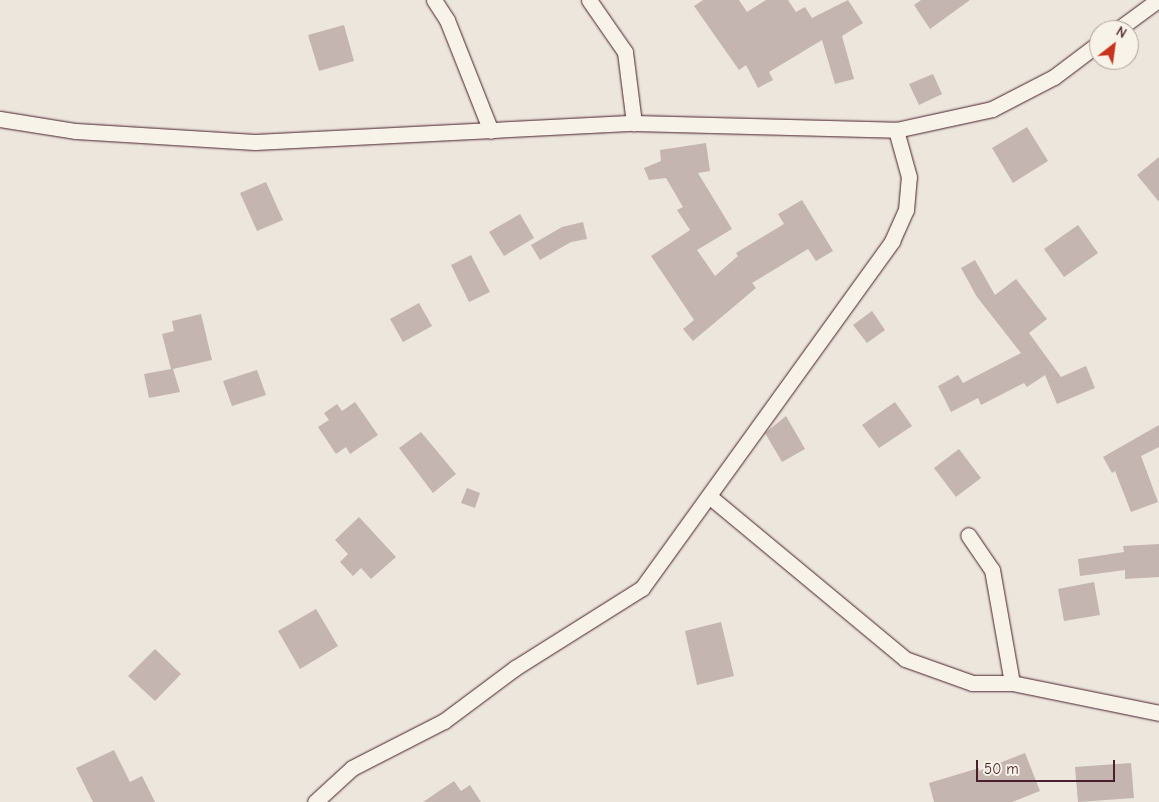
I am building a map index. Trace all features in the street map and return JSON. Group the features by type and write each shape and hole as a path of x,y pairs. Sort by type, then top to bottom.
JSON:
{"street":[{"path":"434,0 447,20 491,131"},
{"path":"589,0 625,52 634,123"},
{"path":"1131,20 1158,0"},
{"path":"0,119 76,131 255,142 634,123 896,130 992,109 1054,77 1089,51"},
{"path":"315,802 352,768 444,721 515,668 642,588 892,241 906,210 909,177 896,130"},
{"path":"709,496 905,659 972,683 1012,683 1159,713"},
{"path":"968,535 992,570 1012,683"}],"building":[{"path":"703,0 739,0 747,12 766,0 788,0 796,12 805,7 812,18 848,0 863,23 842,36 854,79 835,84 822,40 769,72 773,80 758,88 746,65 739,70 694,6"},
{"path":"921,0 970,0 930,29 914,5"},
{"path":"344,25 354,61 319,71 308,35"},
{"path":"933,74 942,94 919,105 909,84"},
{"path":"1027,127 1048,161 1013,183 992,148"},
{"path":"706,143 710,171 698,173 732,229 697,250 715,276 738,256 736,253 784,224 778,214 802,200 833,251 816,261 808,249 752,283 756,288 693,341 683,329 694,320 651,256 690,230 677,210 683,207 666,178 649,180 644,168 661,161 660,150"},
{"path":"1159,157 1159,202 1137,175"},
{"path":"266,182 283,220 257,231 240,193"},
{"path":"520,214 534,238 504,256 489,232"},
{"path":"583,222 587,239 571,242 540,260 531,245 562,227"},
{"path":"1078,225 1098,253 1064,277 1044,249"},
{"path":"471,255 490,292 469,302 451,265"},
{"path":"975,260 995,295 1016,279 1047,319 1029,333 1061,377 1086,366 1095,388 1057,404 1045,375 1027,387 1024,383 981,405 978,398 951,412 938,386 958,375 963,383 1021,353 977,297 961,268"},
{"path":"419,303 432,326 403,342 390,319"},
{"path":"872,311 885,330 867,343 853,325"},
{"path":"201,314 212,360 173,369 180,392 149,398 144,374 171,369 162,334 174,331 172,321"},
{"path":"257,370 266,395 232,406 223,381"},
{"path":"355,402 378,435 350,454 346,447 336,454 318,427 329,420 324,413 337,404 342,411"},
{"path":"895,402 912,426 879,448 862,425"},
{"path":"786,416 805,449 782,462 765,433"},
{"path":"1159,425 1159,447 1141,456 1158,502 1131,512 1115,471 1112,473 1103,457"},
{"path":"421,432 456,474 433,493 399,448"},
{"path":"959,449 981,478 956,497 934,468"},
{"path":"467,488 480,493 475,508 461,503"},
{"path":"359,517 396,557 371,579 361,568 353,576 340,562 348,554 335,540"},
{"path":"1159,544 1159,577 1125,579 1125,570 1080,576 1078,559 1124,552 1123,546"},
{"path":"1094,582 1100,615 1064,621 1058,589"},
{"path":"316,609 338,646 300,669 278,631"},
{"path":"721,622 734,676 697,685 685,631"},
{"path":"155,649 181,674 155,701 128,676"},
{"path":"114,750 130,782 142,776 155,802 93,802 76,768"},
{"path":"1025,753 1040,791 1012,802 934,802 929,783 979,768 979,771"},
{"path":"1131,763 1134,798 1078,802 1075,767"},
{"path":"454,781 461,791 470,785 481,802 423,802"}]}
